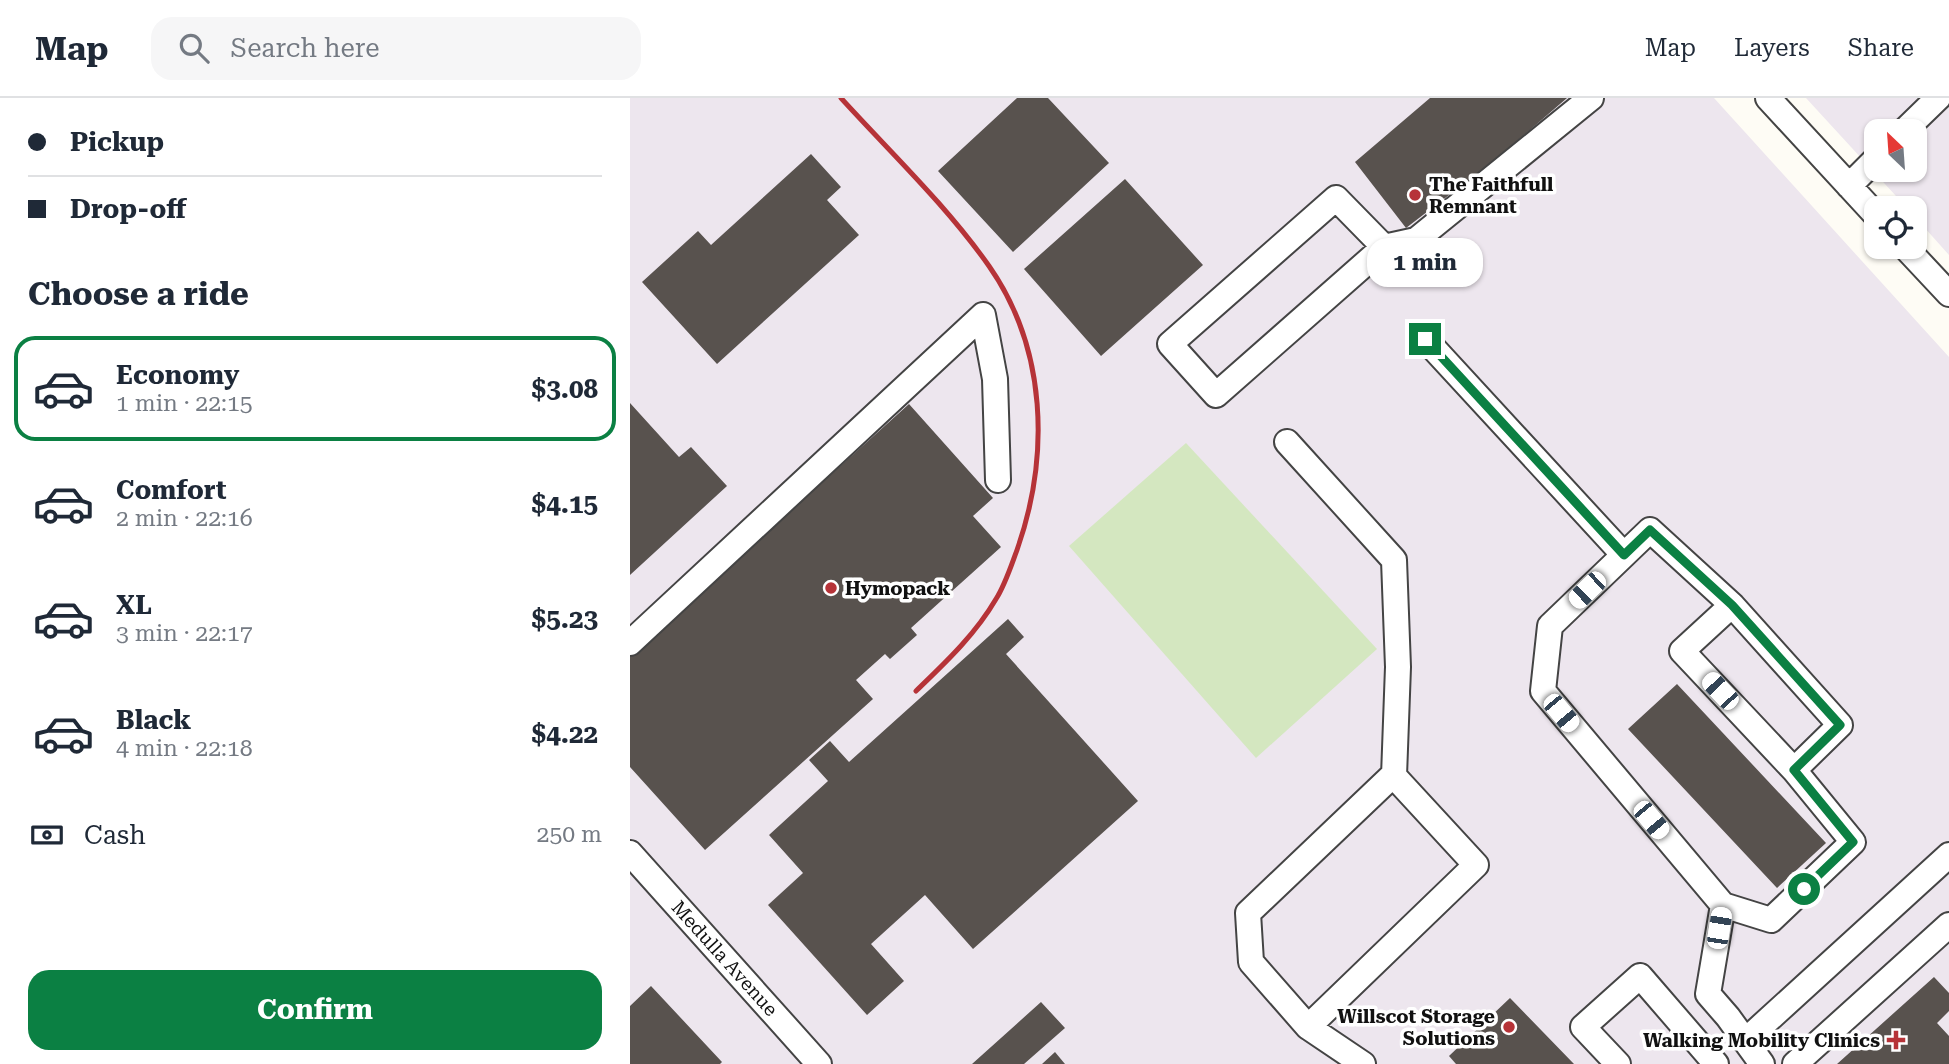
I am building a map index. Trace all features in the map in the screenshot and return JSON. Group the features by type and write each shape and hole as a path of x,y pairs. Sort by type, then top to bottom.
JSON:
{"street":[{"path":"1384,247 1336,198 1170,344 1216,395 1384,247 1416,240 1591,98"},
{"path":"1769,98 1864,202"},
{"path":"1916,119 1938,98"},
{"path":"1849,186 1864,171"},
{"path":"1916,259 1949,294"},
{"path":"630,643 983,315 995,379 998,480"},
{"path":"1425,339 1624,555"},
{"path":"1287,442 1394,560 1398,667 1394,776 1476,866 1308,1027"},
{"path":"1732,605 1682,651 1794,770 1853,842 1771,920 1723,905 1543,691 1550,626 1650,530 1732,605 1840,725 1794,770"},
{"path":"1363,1064 1308,1027 1251,961 1248,914 1394,776"},
{"name":"Medulla Avenue","path":"630,853 819,1064"},
{"path":"1745,1041 1949,855"},
{"path":"1723,905 1708,994 1762,1064"},
{"path":"1795,1064 1949,925"},
{"path":"1618,1064 1584,1027 1640,976 1716,1064"}],"shaded area":[{"path":"630,98 1714,98 1949,357 1949,1064 630,1064"},
{"path":"1806,98 1949,98 1949,255 1927,230 1927,196 1896,196 1883,182 1927,182 1927,119 1864,119 1864,161"}],"green space":[{"path":"1186,443 1377,649 1256,758 1069,546"}],"building":[{"path":"1017,98 1048,98 1109,163 1013,252 938,171"},
{"name":"The Faithfull Remnant","path":"1430,98 1567,98 1496,159 1406,228 1355,162"},
{"path":"811,154 841,187 827,200 859,235 717,364 642,282 698,231 711,245"},
{"path":"1125,179 1203,265 1101,356 1024,269"},
{"path":"630,403 679,457 691,447 727,486 630,575"},
{"name":"Hymopack","path":"909,404 993,498 973,516 1001,547 911,628 917,635 890,659 885,654 856,680 873,699 705,850 630,767 630,656"},
{"name":"Hymopack","path":"1008,619 1024,637 1006,654 1138,801 973,949 925,895 871,944 904,981 867,1015 768,905 803,873 769,835 828,781 809,760 830,741 849,762"},
{"path":"1677,684 1826,843 1777,888 1628,729"},
{"path":"1934,977 1949,993 1949,1011 1937,1023 1949,1036 1949,1064 1837,1064"},
{"path":"651,986 722,1062 720,1064 630,1064 630,1006"},
{"name":"Willscot Storage Solutions","path":"1510,998 1574,1064 1456,1064 1449,1056"},
{"path":"1041,1002 1065,1028 1024,1064 972,1064"},
{"path":"1055,1052 1065,1064 1042,1064"}],"railway":[{"path":"841,98 936,201 989,266 1008,298 1022,332 1032,368 1037,404 1035,478 1028,514 1005,582 988,612 969,637 916,691"}],"place":[{"name":"The Faithfull Remnant","path":"1415,195"},
{"name":"Hymopack","path":"831,588"},
{"name":"Willscot Storage Solutions","path":"1509,1027"},
{"name":"Walking Mobility Clinics","path":"1896,1040"}],"route":[{"path":"1425,339 1624,555 1650,530 1732,605 1840,725 1794,770 1853,842 1804,889"}]}
